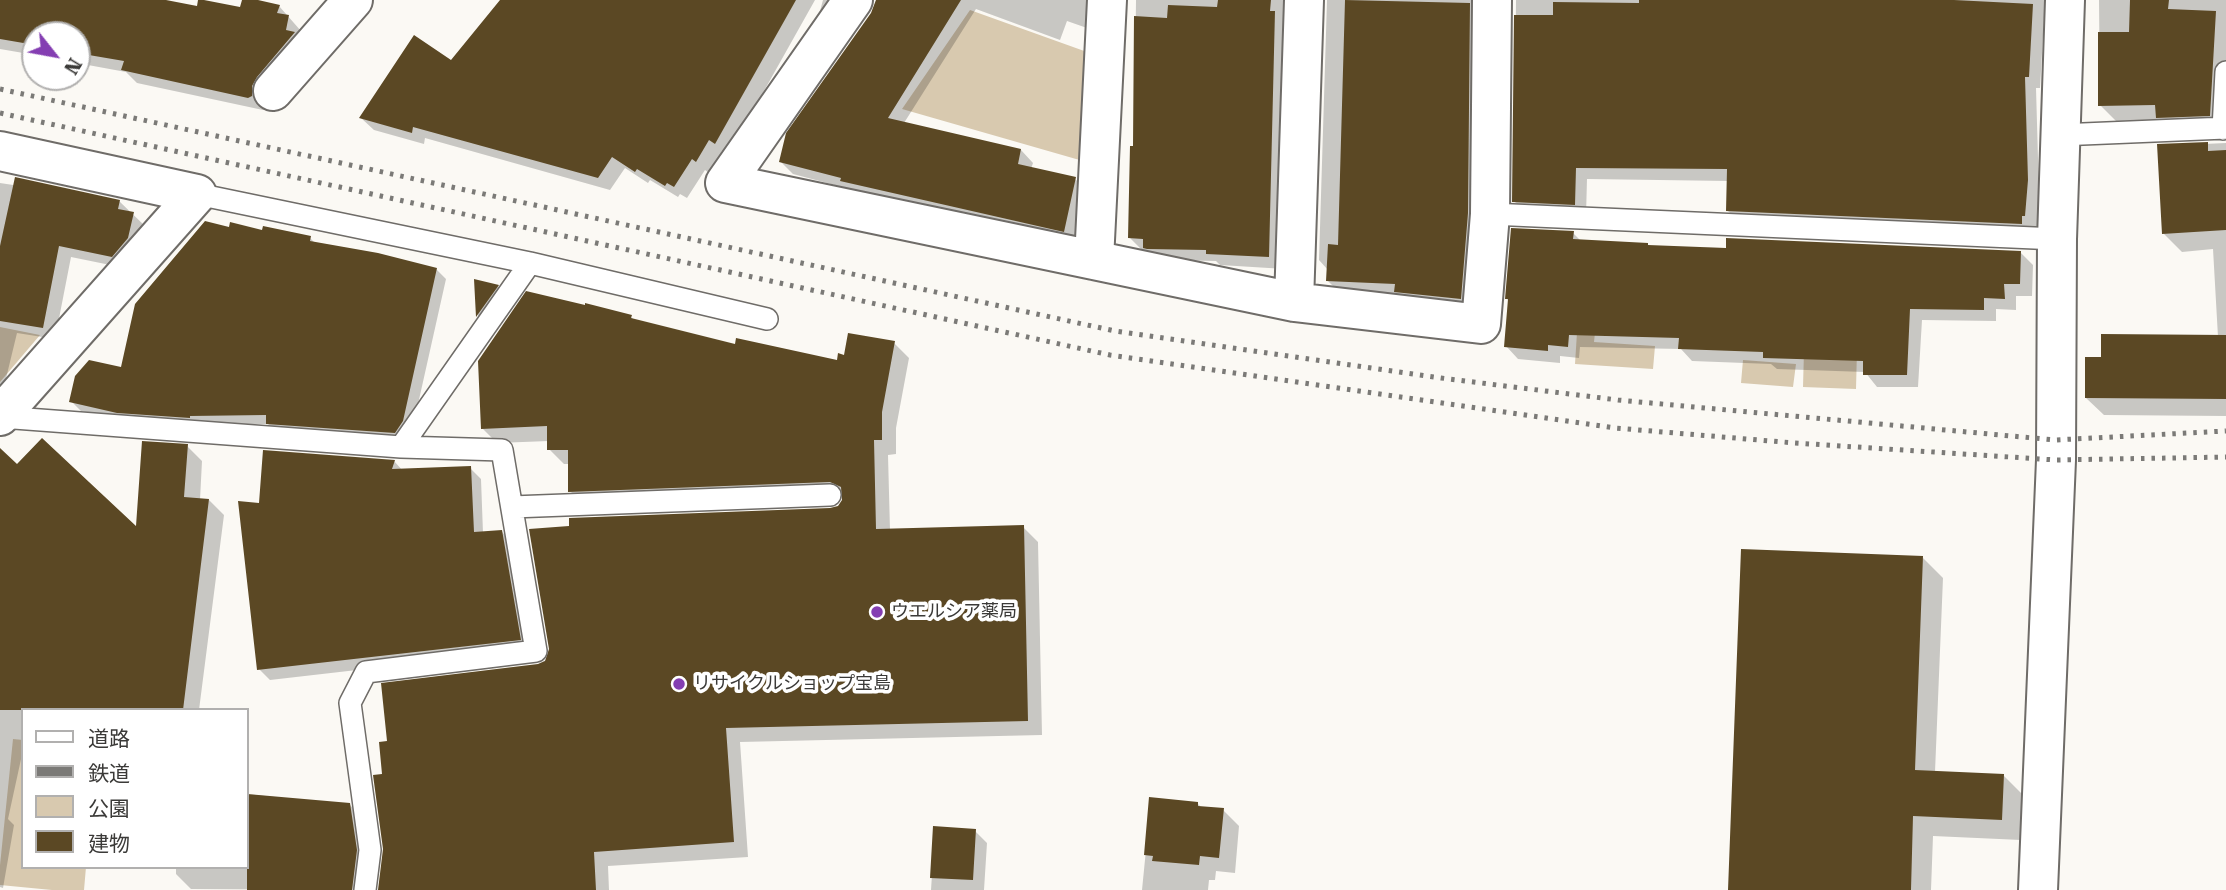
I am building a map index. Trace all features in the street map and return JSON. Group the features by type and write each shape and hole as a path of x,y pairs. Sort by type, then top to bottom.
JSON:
{"street":[{"path":"272,91 353,0"},
{"path":"853,0 725,183 1294,302 1481,324 1490,214 1492,0"},
{"path":"1094,260 1107,0"},
{"path":"1294,302 1304,0"},
{"path":"2038,890 2056,460 2059,135 2065,0"},
{"path":"0,151 197,194 0,416"}],"lane":[{"path":"2059,135 2225,129 2226,72"},
{"path":"197,194 530,263 767,319"},
{"path":"1490,214 2057,239"},
{"path":"401,447 530,263"},
{"path":"0,416 401,447 502,450 536,651 366,672 351,703 370,850 365,890"},
{"path":"512,507 830,495"}],"green space":[{"path":"970,10 1087,52 1083,161 902,109"},
{"path":"1806,276 1857,351 1856,389 1803,387"},
{"path":"0,327 40,335 0,382"},
{"path":"1577,332 1595,333 1594,342 1655,346 1653,369 1575,364"},
{"path":"1743,360 1796,364 1793,387 1741,383"},
{"path":"13,739 21,740 21,869 86,869 84,890 0,885"}],"building":[{"path":"0,0 166,0 197,6 198,0 204,0 240,7 242,0 258,0 280,5 277,13 289,15 286,30 295,32 257,77 252,86 252,96 248,98 121,70 124,61 91,55 91,21 21,21 21,43 0,39"},
{"path":"500,0 796,0 715,144 709,140 696,162 692,159 674,187 667,183 665,186 637,169 635,172 612,157 598,178 413,127 412,133 359,118 414,35 451,60"},
{"path":"876,0 961,0 888,118 1021,149 1018,164 1076,177 1064,232 840,181 841,178 779,162 786,133 871,13"},
{"path":"1218,0 1271,0 1270,11 1275,11 1269,257 1206,254 1206,250 1147,249 1143,248 1143,239 1128,238 1130,146 1133,146 1134,16 1167,18 1168,5 1217,7"},
{"path":"1345,0 1470,3 1468,213 1461,299 1394,292 1395,284 1326,281 1328,244 1338,245"},
{"path":"1639,0 1954,0 2033,4 2029,77 2025,77 2028,180 2022,224 1726,211 1727,169 1576,168 1575,205 1512,202 1514,15 1553,15 1553,2 1639,3"},
{"path":"2130,0 2169,0 2168,9 2216,11 2210,116 2156,118 2155,105 2098,106 2098,32 2129,32"},
{"path":"2208,142 2208,151 2226,150 2226,230 2162,234 2157,144"},
{"path":"15,177 120,200 118,209 134,212 128,238 112,257 59,246 43,328 0,321 0,246"},
{"path":"205,221 229,227 230,222 262,230 263,226 311,236 310,241 378,253 437,268 403,421 395,433 266,424 266,415 190,418 117,413 69,402 75,376 89,360 121,367 135,304"},
{"path":"1511,228 1574,231 1573,239 1648,245 1726,248 1726,238 2021,251 2020,284 2004,284 2005,299 1984,298 1984,310 1910,309 1907,375 1863,375 1863,361 1763,358 1763,352 1678,349 1679,338 1569,335 1568,347 1548,345 1548,351 1504,347"},
{"path":"474,279 499,285 476,317"},
{"path":"526,291 585,303 632,315 631,318 735,344 736,338 837,360 838,353 844,355 848,333 895,341 882,412 882,440 874,440 876,529 1024,525 1028,721 726,728 734,842 594,852 596,890 378,890 383,849 373,775 382,774 379,742 387,741 381,683 545,661 549,649 529,529 569,526 569,518 830,508 838,506 842,500 841,487 830,482 568,492 568,450 547,450 547,426 481,429 478,361"},
{"path":"2101,334 2226,335 2226,399 2085,398 2085,357 2101,357"},
{"path":"42,438 136,526 142,441 188,444 184,497 209,499 183,708 0,710 0,448 17,464"},
{"path":"263,450 395,460 392,469 471,466 474,532 502,530 521,640 257,670 238,501 259,503"},
{"path":"1741,549 1923,556 1915,770 2004,774 2002,820 1913,816 1911,890 1728,890"},
{"path":"248,794 350,803 357,850 352,890 247,890"},
{"path":"1149,797 1198,802 1198,806 1224,808 1219,858 1200,856 1199,865 1152,861 1153,856 1144,855"},
{"path":"933,826 976,829 973,880 930,878"}],"railway":[{"path":"0,89 1115,331 1441,378 1618,400 2055,440 2226,431"},
{"path":"0,113 1110,355 1615,428 2056,460 2226,457"}],"place":[{"name":"ウエルシア薬局","path":"877,612"},
{"name":"リサイクルショップ宝島","path":"679,684"}]}
